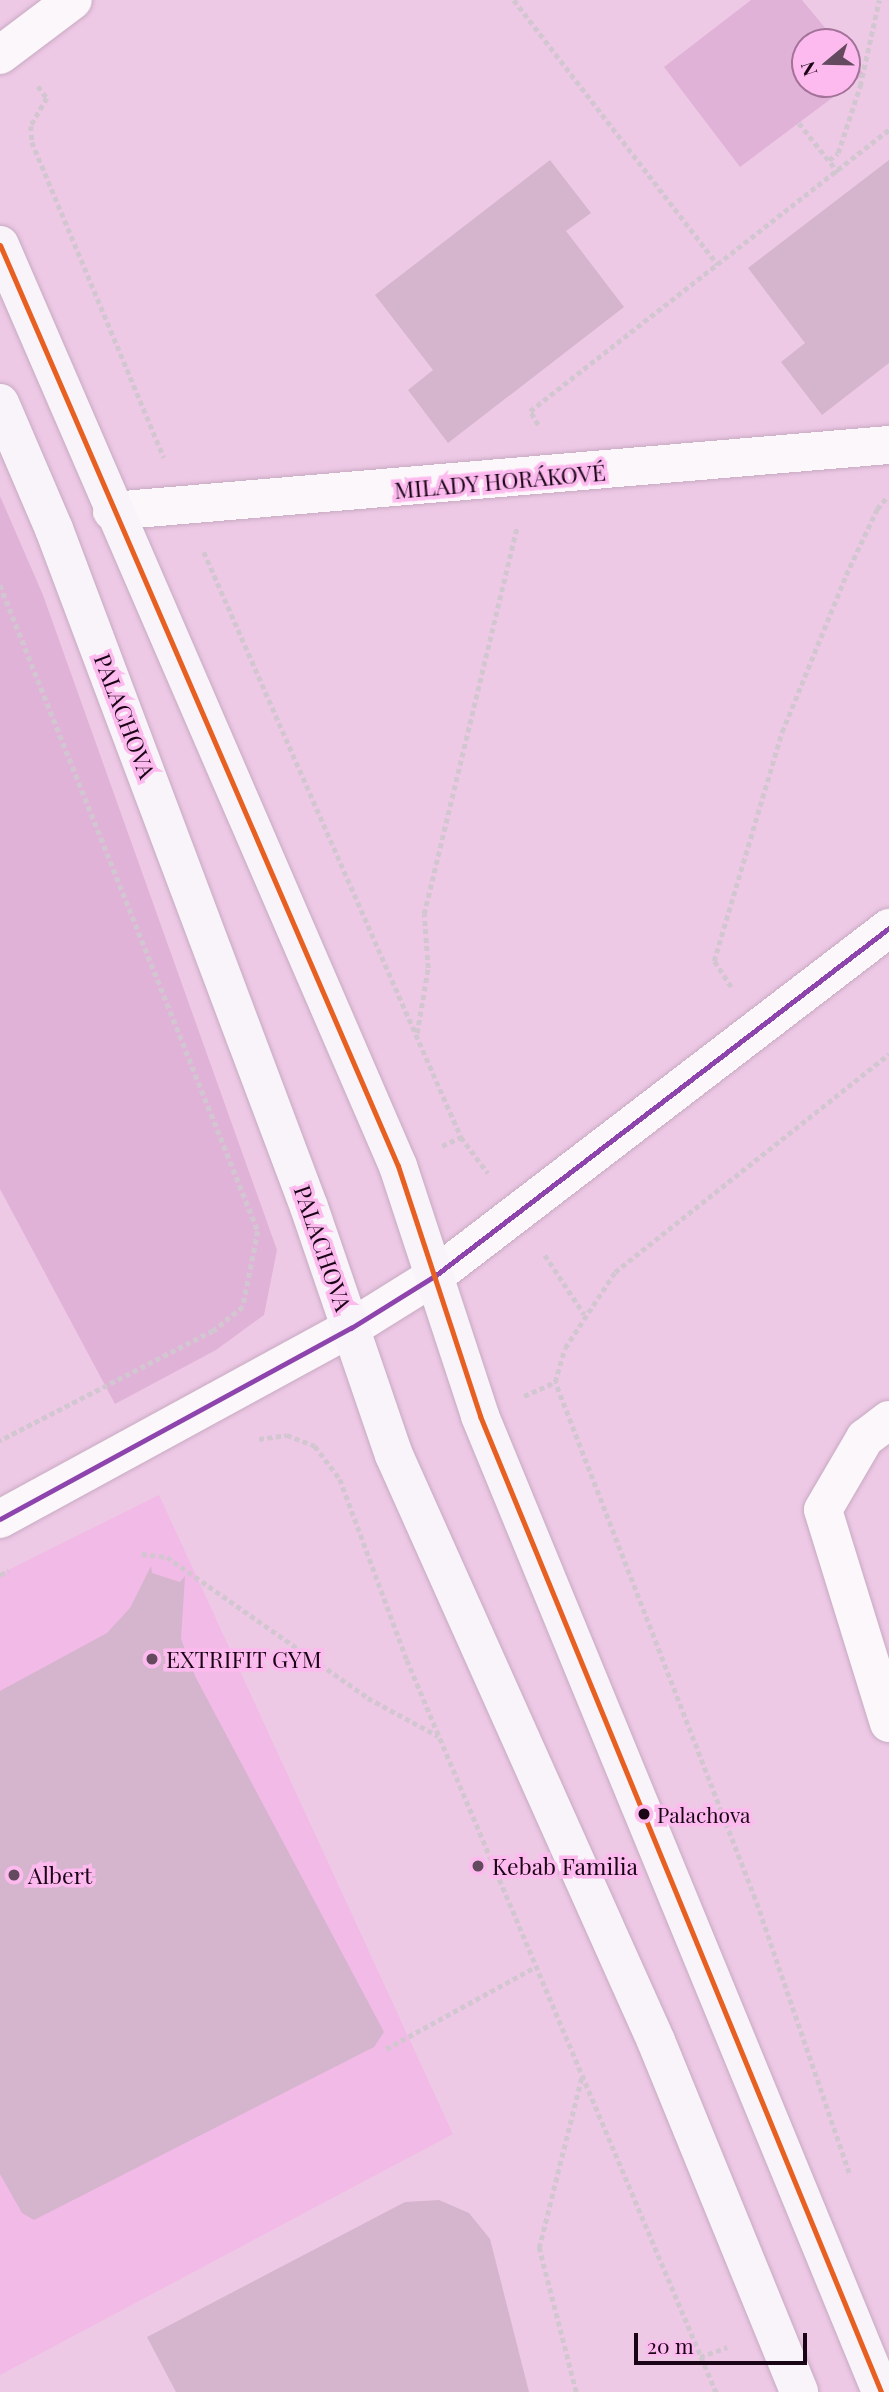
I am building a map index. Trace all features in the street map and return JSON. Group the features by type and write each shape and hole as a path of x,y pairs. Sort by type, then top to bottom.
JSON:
{"street":[{"path":"5,51 73,0"},
{"path":"0,245 111,512 398,1166 436,1275 480,1416 881,2392"},
{"name":"PALACHOVA","path":"0,403 54,529 351,1328 394,1455 656,2041 799,2392"},
{"name":"MILADY HORÁKOVÉ","path":"111,512 528,480 889,446"},
{"path":"0,1519 351,1328 436,1275 889,928"},
{"path":"877,1429 823,1510 889,1723"}],"path":[{"path":"514,0 718,265"},
{"path":"829,160 838,153 860,86 879,0"},
{"path":"5,51 47,98 31,126 32,142 184,506 461,1137"},
{"path":"799,123 838,172"},
{"path":"417,1034 428,968 424,914 528,480 548,443 530,411 889,130"},
{"path":"759,1027 714,961 782,732 846,575 877,509 889,495"},
{"path":"0,585 258,1231 243,1307 213,1331 0,1441"},
{"path":"852,2180 755,1899 555,1382 565,1348 615,1272 889,1054"},
{"path":"260,1438 287,1435 315,1446 340,1479 439,1736 716,2392"},
{"path":"142,1554 167,1557 368,1698 439,1736"},
{"path":"386,2049 535,1967"},
{"path":"576,2392 539,2248 583,2075"}],"shaded area":[{"path":"751,0 802,0 825,28 791,28 791,98 832,98 740,167 664,67"},
{"path":"0,496 43,595 277,1250 264,1315 216,1350 115,1404 0,1189"},
{"path":"159,1495 453,2134 0,2375 0,1574"}],"building":[{"path":"550,160 591,213 566,231 624,307 448,443 408,390 433,370 375,295"},
{"path":"889,160 889,363 822,415 781,362 805,343 748,268"},
{"path":"151,1566 152,1573 180,1582 185,1576 181,1639 195,1676 384,2032 374,2047 34,2220 22,2213 0,2174 0,1691 107,1633 130,1608"},
{"path":"439,2200 469,2213 490,2239 529,2392 176,2392 147,2337 405,2202"}],"transit line":[{"path":"0,245 398,1166 480,1416 881,2392"},
{"path":"0,1519 351,1328 436,1275 889,928"}],"place":[{"name":"EXTRIFIT GYM","path":"152,1659"},
{"name":"Palachova","path":"644,1814"},
{"name":"Kebab Familia","path":"478,1866"},
{"name":"Albert","path":"14,1875"}]}
